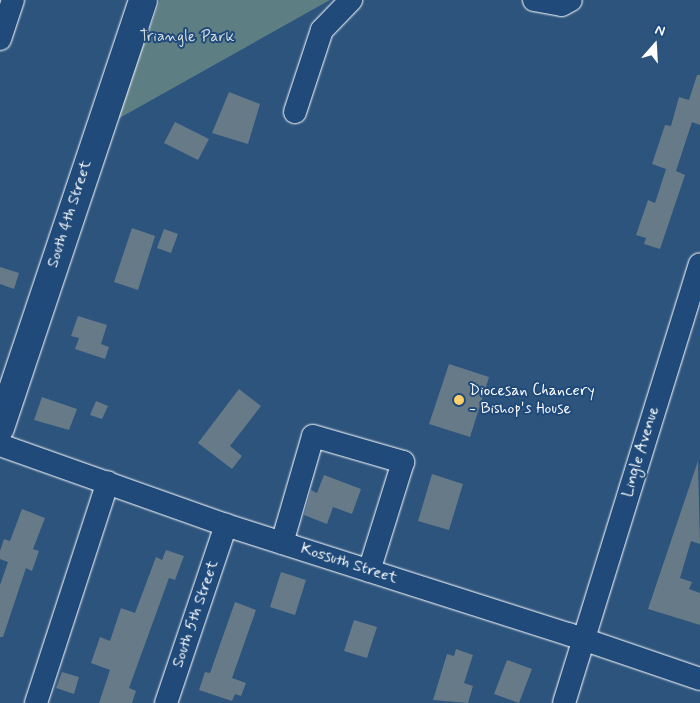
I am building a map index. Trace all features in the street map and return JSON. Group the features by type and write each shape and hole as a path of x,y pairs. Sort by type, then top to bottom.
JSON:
{"main road":[{"name":"South 4th Street","path":"0,428 143,0"}],"street":[{"path":"0,39 13,0"},
{"path":"295,112 322,30 350,0"},
{"path":"534,0 562,5 571,0"},
{"name":"Lingle Avenue","path":"564,703 700,265"},
{"path":"282,543 313,436 403,462 369,570"},
{"name":"Kossuth Street","path":"0,445 226,525 584,639 700,679"},
{"path":"36,703 108,482"},
{"name":"South 5th Street","path":"166,703 226,525"}],"green space":[{"name":"Triangle Park","path":"160,0 330,0 116,120"}],"building":[{"path":"697,75 700,75 700,125 692,122 676,171 685,175 660,249 644,244 646,238 636,235 648,200 655,203 666,169 652,164 665,125 671,126 679,97 689,100"},
{"path":"229,92 260,104 248,144 212,133"},
{"path":"175,122 209,139 198,160 164,143"},
{"path":"132,228 155,236 138,290 114,282"},
{"path":"164,229 178,234 171,253 157,248"},
{"path":"0,267 19,273 14,289 0,284"},
{"path":"78,316 107,325 101,344 109,347 105,359 75,349 79,338 71,336"},
{"name":"Diocesan Chancery - Bishop's House","path":"449,364 489,377 470,437 429,424"},
{"path":"239,389 261,406 230,446 242,456 232,469 198,443"},
{"path":"42,397 77,409 69,430 34,420"},
{"path":"96,401 108,406 102,419 90,415"},
{"path":"698,461 700,544 691,541 680,578 692,582 689,589 700,593 700,625 648,609"},
{"path":"432,474 463,484 449,530 418,521"},
{"path":"324,475 361,489 352,514 333,507 327,524 304,515 311,490 317,493"},
{"path":"22,509 45,518 33,549 39,551 32,571 26,568 3,637 0,637 0,585 8,562 0,559 0,551 4,539 10,541"},
{"path":"166,550 184,556 175,580 169,578 129,688 136,691 132,703 99,703 110,670 91,663 100,637 110,641 121,608 135,613 156,557 162,560"},
{"path":"281,572 306,580 295,615 270,607"},
{"path":"235,602 256,610 232,678 246,683 241,696 235,694 232,701 199,690 205,672 210,673"},
{"path":"354,620 377,627 367,658 344,651"},
{"path":"456,649 473,655 464,683 473,686 468,703 433,700 447,654 454,656"},
{"path":"507,660 532,669 519,703 494,694"},
{"path":"62,672 79,677 74,694 56,688"}],"place":[{"name":"Diocesan Chancery - Bishop's House","path":"459,400"}]}
